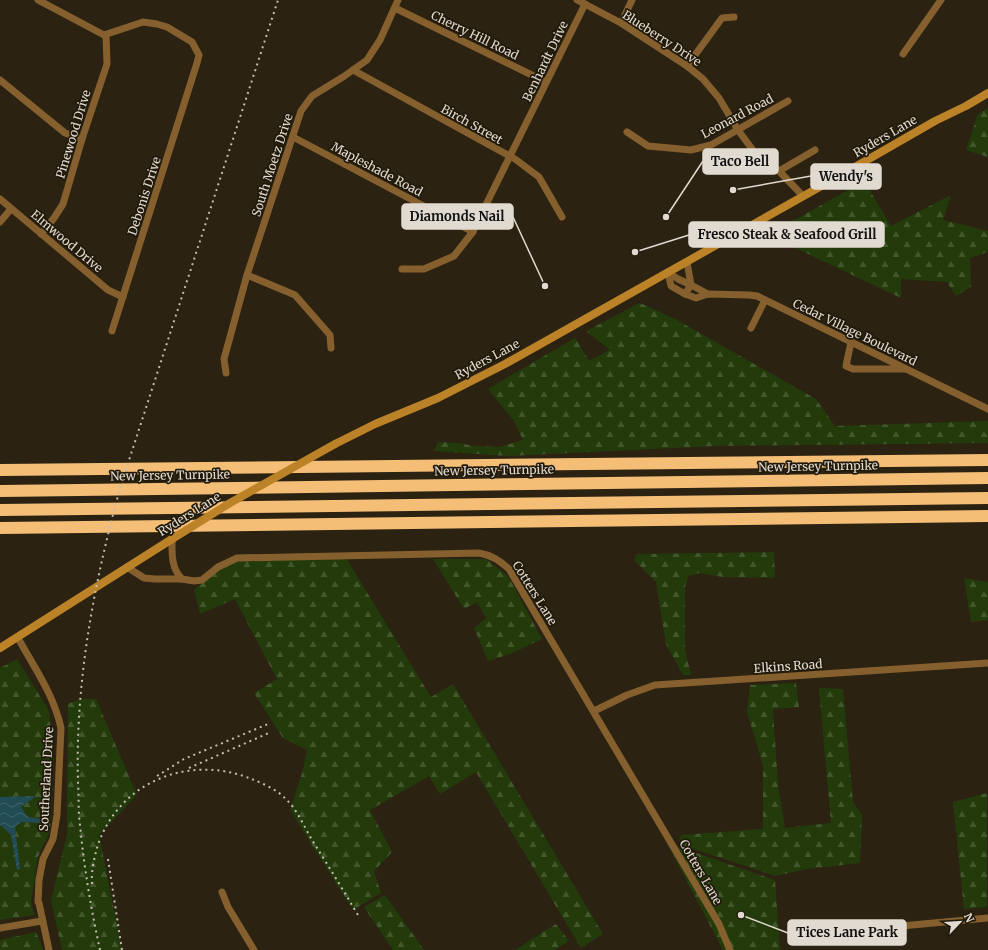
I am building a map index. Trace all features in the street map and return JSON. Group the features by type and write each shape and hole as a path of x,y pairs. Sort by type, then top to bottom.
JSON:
{"highway":[{"name":"New Jersey Turnpike","path":"0,470 988,460"},
{"name":"New Jersey Turnpike","path":"0,491 988,478"},
{"path":"0,510 988,498"},
{"path":"0,528 988,516"}],"main road":[{"name":"Ryders Lane","path":"0,648 237,499 334,444 375,424 465,386 935,121 966,106 988,93"}],"street":[{"path":"38,0 106,35"},
{"name":"South Moetz Drive","path":"226,373 224,359 247,275 301,112 312,96 367,60 380,40 398,0"},
{"name":"Blueberry Drive","path":"577,0 621,23 687,66 703,79 719,98 738,130 755,153 779,172 803,196"},
{"path":"621,23 632,0"},
{"path":"903,54 941,0"},
{"name":"Benhardt Drive","path":"402,269 424,269 454,256 473,232 585,4"},
{"name":"Cherry Hill Road","path":"395,8 546,82"},
{"path":"687,66 722,18 734,16"},
{"name":"Debonis Drive","path":"106,35 143,22 167,27 192,42 198,55 196,68 112,331"},
{"name":"Pinewood Drive","path":"41,234 63,204 82,139 107,64 106,35"},
{"name":"Birch Street","path":"353,70 510,157 539,177 562,217"},
{"path":"0,80 65,133 82,139"},
{"name":"Leonard Road","path":"627,132 648,146 691,150 711,146 788,101"},
{"name":"Mapleshade Road","path":"293,137 473,232"},
{"path":"779,172 815,150"},
{"name":"Elmwood Drive","path":"0,199 108,290 123,297"},
{"path":"0,222 11,209"},
{"path":"668,272 671,286 685,294 691,285 687,262"},
{"name":"Cedar Village Boulevard","path":"668,272 678,279 708,294"},
{"path":"247,275 295,295 330,335 331,348"},
{"name":"Cedar Village Boulevard","path":"685,294 696,298 708,294 757,296 988,409"},
{"path":"751,328 765,300"},
{"path":"851,342 846,366 848,368 853,370 905,369"},
{"path":"172,539 172,555 176,573 182,579"},
{"name":"Cotters Lane","path":"127,568 144,578 182,579 194,581 202,580 218,567 237,558 479,553 490,555 500,561 509,569 594,711 719,924 730,950"},
{"name":"Southerland Drive","path":"18,638 52,699 58,713 61,728 57,816 53,839 43,859 39,880 38,902 49,950"},
{"name":"Elkins Road","path":"594,711 626,695 655,685 988,663"},
{"path":"222,892 228,907 254,950"},
{"path":"858,930 988,918"},
{"path":"0,928 42,921"}],"green space":[{"path":"988,108 988,157 966,150 978,114"},
{"path":"864,181 891,226 951,195 943,220 988,231 988,252 970,258 971,287 956,296 947,282 901,279 901,298 768,235"},
{"path":"640,303 675,319 816,399 835,426 988,421 988,443 714,446 508,456 434,451 438,442 499,447 523,440 514,421 488,389 575,338 589,361 610,350 586,331"},
{"path":"774,552 775,578 723,577 699,573 688,576 685,587 685,650 691,675 683,675 666,644 656,582 634,560 637,554"},
{"path":"346,558 431,697 453,684 603,934 581,948 476,772 440,794 429,776 370,810 392,852 374,871 381,893 353,910 290,810 303,770 307,750 283,738 254,693 277,679 235,599 200,614 194,590 230,559"},
{"path":"433,559 486,559 508,576 542,639 510,654 488,661 474,628 486,618 477,602 464,609"},
{"path":"964,578 988,582 988,620 971,622"},
{"path":"17,659 49,711 53,753 50,831 38,857 31,901 34,915 0,920 0,825 11,835 17,869 20,869 15,827 21,822 42,823 43,820 28,817 21,807 35,796 0,797 0,668"},
{"path":"796,683 799,707 773,709 778,785 785,828 831,823 819,688 843,689 853,802 862,815 860,863 807,869 775,876 679,844 681,835 763,829 763,765 747,712 750,685"},
{"path":"80,699 96,699 137,795 99,835 122,950 62,950 51,900 67,835 68,704"},
{"path":"987,793 987,907 964,909 953,802"},
{"path":"667,843 775,880 780,950 723,950"},
{"path":"385,895 424,950 393,950 364,907"},
{"path":"556,924 569,941 554,950 515,950"},
{"path":"36,932 43,950 0,950 0,940"}],"water":[{"path":"36,796 21,807 28,817 43,819 42,823 21,822 15,827 20,869 17,870 11,835 0,825 0,797"}],"railway":[{"path":"100,950 91,904 79,814 78,745 83,670 88,632 102,558 121,485 278,0"},
{"path":"157,776 184,759 268,724"},
{"path":"189,768 271,732"},
{"path":"92,884 92,870 97,848 107,825 120,806 138,791 157,780 179,772 202,770 225,771 264,784 278,792 290,803 358,915"},
{"path":"108,859 122,950"}],"place":[{"name":"Wendy's","path":"733,190"},
{"name":"Taco Bell","path":"666,217"},
{"name":"Fresco Steak & Seafood Grill","path":"635,252"},
{"name":"Diamonds Nail","path":"545,286"},
{"name":"Tices Lane Park","path":"741,915"}]}
